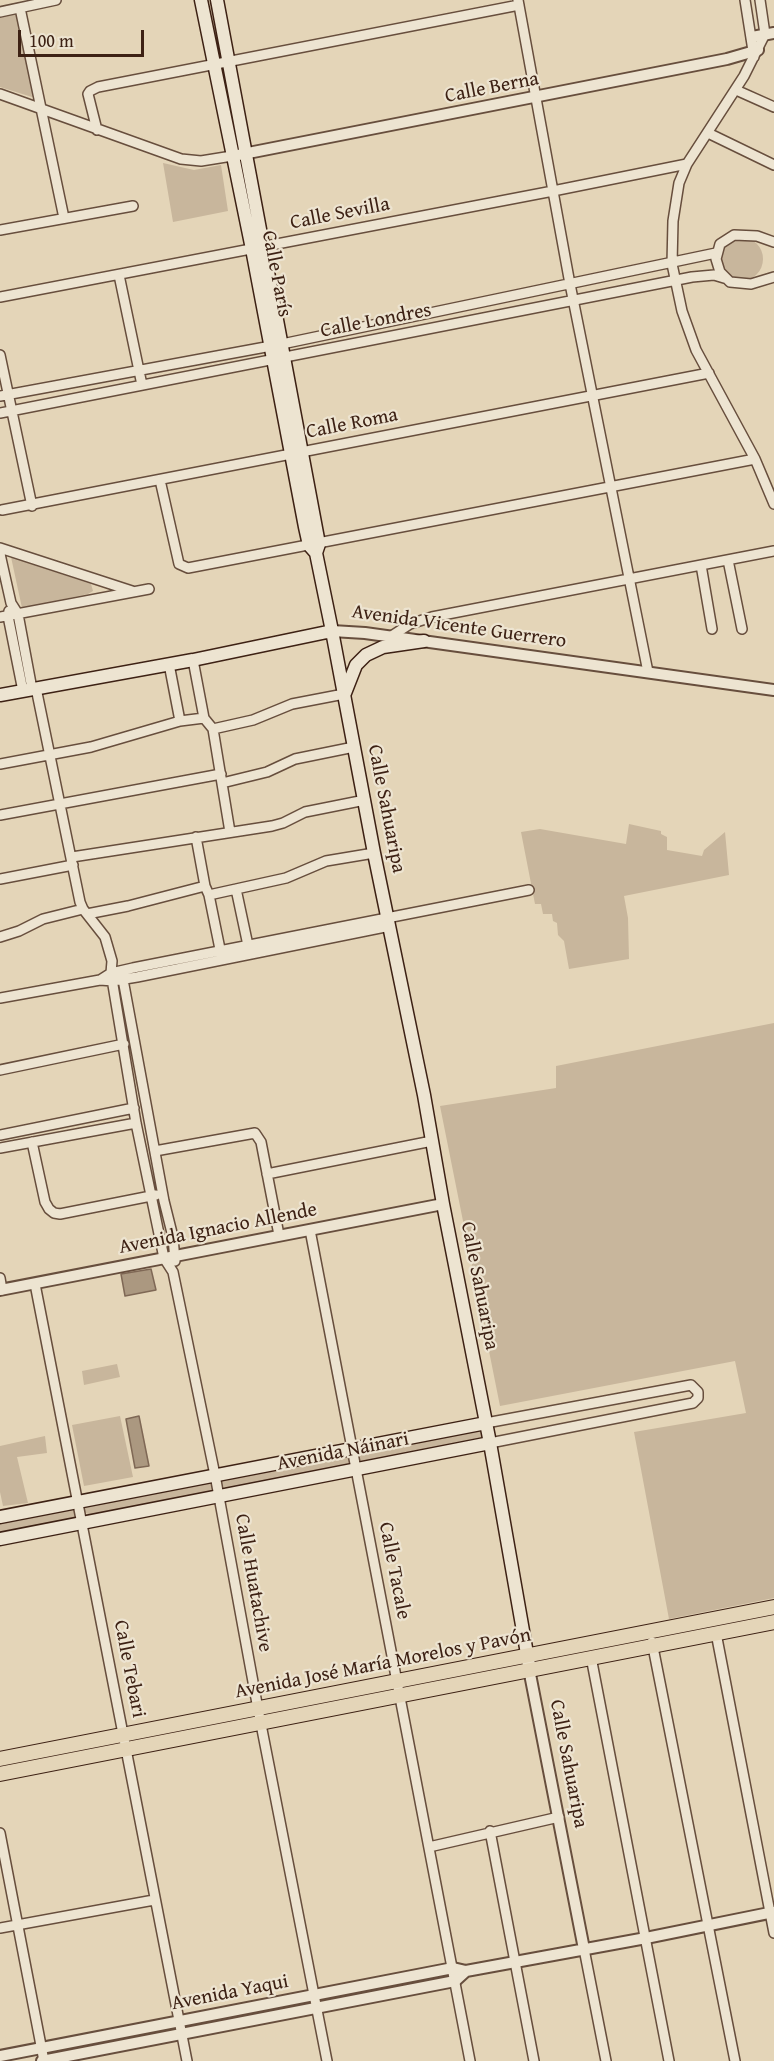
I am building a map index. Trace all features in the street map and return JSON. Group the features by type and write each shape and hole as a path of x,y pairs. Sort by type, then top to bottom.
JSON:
{"main road":[{"name":"Calle París","path":"201,0 232,156 258,248"},
{"name":"Calle París","path":"217,0 246,154 258,248 332,631"},
{"name":"Avenida Vicente Guerrero","path":"0,695 193,660 332,631"},
{"name":"Calle Sahuaripa","path":"332,631 374,853 424,1095 490,1443 528,1662"},
{"path":"344,694 352,673 366,655 383,647 424,641"},
{"name":"Avenida Náinari","path":"0,1517 486,1423"},
{"name":"Avenida Náinari","path":"0,1539 490,1443"},
{"name":"Avenida José María Morelos y Pavón","path":"0,1774 124,1743 651,1638 774,1607"},
{"name":"Avenida José María Morelos y Pavón","path":"528,1662 591,1657 651,1638 716,1633 774,1622"},
{"name":"Avenida José María Morelos y Pavón","path":"0,1759 124,1743"}],"street":[{"path":"0,12 56,0"},
{"path":"746,0 755,53"},
{"path":"760,0 770,33"},
{"path":"97,130 88,94 93,89 518,3 570,284 648,672"},
{"path":"20,8 64,218"},
{"path":"752,37 770,33"},
{"path":"770,33 755,53 736,90 687,164 675,203 672,264 690,333 755,459 774,504"},
{"name":"Calle Berna","path":"232,156 536,98 755,53"},
{"path":"736,90 774,107"},
{"path":"0,94 181,159 201,160 232,156"},
{"path":"708,133 774,165"},
{"name":"Calle Sevilla","path":"0,297 687,164"},
{"path":"0,230 133,206"},
{"name":"Calle Londres","path":"4,396 672,264 716,253 724,240 740,234 757,236 774,242"},
{"path":"716,253 716,263 724,278"},
{"path":"119,275 142,385"},
{"name":"Calle Londres","path":"0,413 704,275 724,278 730,282 751,284 774,277"},
{"path":"0,356 4,396 11,411 32,506"},
{"name":"Calle Roma","path":"2,510 709,373"},
{"path":"160,480 179,564 193,568 315,547 755,459"},
{"path":"0,549 134,592"},
{"path":"390,637 410,624 432,617 774,551"},
{"path":"0,554 11,603 9,616 50,754 85,911 105,937 112,962 122,975"},
{"path":"728,560 742,629"},
{"path":"701,565 712,629"},
{"path":"9,616 149,589"},
{"name":"Avenida Vicente Guerrero","path":"332,631 349,631 424,641 774,690"},
{"path":"193,660 204,718 213,729 230,832"},
{"path":"169,664 180,721"},
{"path":"213,729 260,718 292,704 344,694"},
{"path":"0,764 99,745 180,721 204,718"},
{"path":"0,815 60,803 267,772 295,759 354,747"},
{"path":"0,879 73,861 196,837 272,826 305,812 365,800"},
{"path":"196,837 222,956"},
{"path":"0,937 19,931 43,919 128,906 207,890 236,889 286,879 326,861 374,853"},
{"path":"236,889 249,950"},
{"path":"0,998 389,922 529,890"},
{"name":"Calle Huatachive","path":"112,962 112,977 136,1123 151,1196 170,1257"},
{"name":"Calle Huatachive","path":"122,975 163,1194 170,1257 215,1475 259,1715 327,2061"},
{"path":"0,1070 124,1044"},
{"path":"0,1135 134,1108"},
{"path":"0,1148 136,1123"},
{"path":"155,1151 255,1133 261,1142 279,1235"},
{"path":"267,1174 432,1141"},
{"path":"32,1142 45,1202 48,1209 54,1213 62,1214 163,1194"},
{"name":"Avenida Ignacio Allende","path":"1,1290 443,1204"},
{"name":"Calle Tacale","path":"310,1230 470,2061"},
{"path":"0,1278 1,1290"},
{"name":"Calle Tebari","path":"35,1284 187,2061"},
{"name":"Avenida Náinari","path":"486,1423 691,1385 697,1389 698,1395 693,1402 490,1443"},
{"path":"716,1633 772,1912 774,1933"},
{"path":"651,1638 735,2061"},
{"path":"591,1657 669,2061"},
{"name":"Calle Sahuaripa","path":"528,1662 584,1949"},
{"path":"429,1846 559,1817"},
{"path":"490,1831 534,2061"},
{"path":"0,1833 43,2061"},
{"path":"0,1928 154,1900"},
{"name":"Avenida Yaqui","path":"0,2056 453,1968 466,1971 772,1912"},
{"path":"584,1949 606,2061"},
{"name":"Avenida Yaqui","path":"43,2061 455,1980 466,1971"}],"shaded area":[{"path":"17,12 34,96 32,97 0,87 0,14"},
{"path":"163,163 194,170 221,165 228,211 173,222"},
{"path":"741,237 756,244 763,259 756,274 741,281 726,274 719,259 726,244"},
{"path":"11,557 91,584 93,591 22,608"},
{"path":"629,824 661,831 661,834 667,837 667,850 702,856 704,850 725,832 729,875 624,896 628,918 629,959 569,969 564,941 558,935 557,923 553,921 552,914 543,914 541,904 535,904 521,832 540,829 626,844"},
{"path":"774,1023 774,1598 669,1619 634,1432 746,1413 735,1361 500,1406 440,1106 556,1088 556,1066"},
{"path":"151,1269 156,1290 125,1296 121,1274"},
{"path":"117,1364 120,1377 84,1385 82,1371"},
{"path":"120,1416 133,1477 84,1486 72,1425"},
{"path":"139,1416 149,1466 135,1468 126,1419"},
{"path":"482,1428 486,1435 482,1440 366,1463 358,1457 358,1453"},
{"path":"45,1436 47,1453 17,1457 28,1503 3,1506 0,1492 0,1446"},
{"path":"346,1454 350,1461 346,1466 230,1489 222,1486 221,1483 221,1479"},
{"path":"209,1480 213,1487 209,1493 93,1516 84,1510 85,1506"},
{"path":"72,1508 76,1514 72,1520 0,1535 0,1520"}]}
